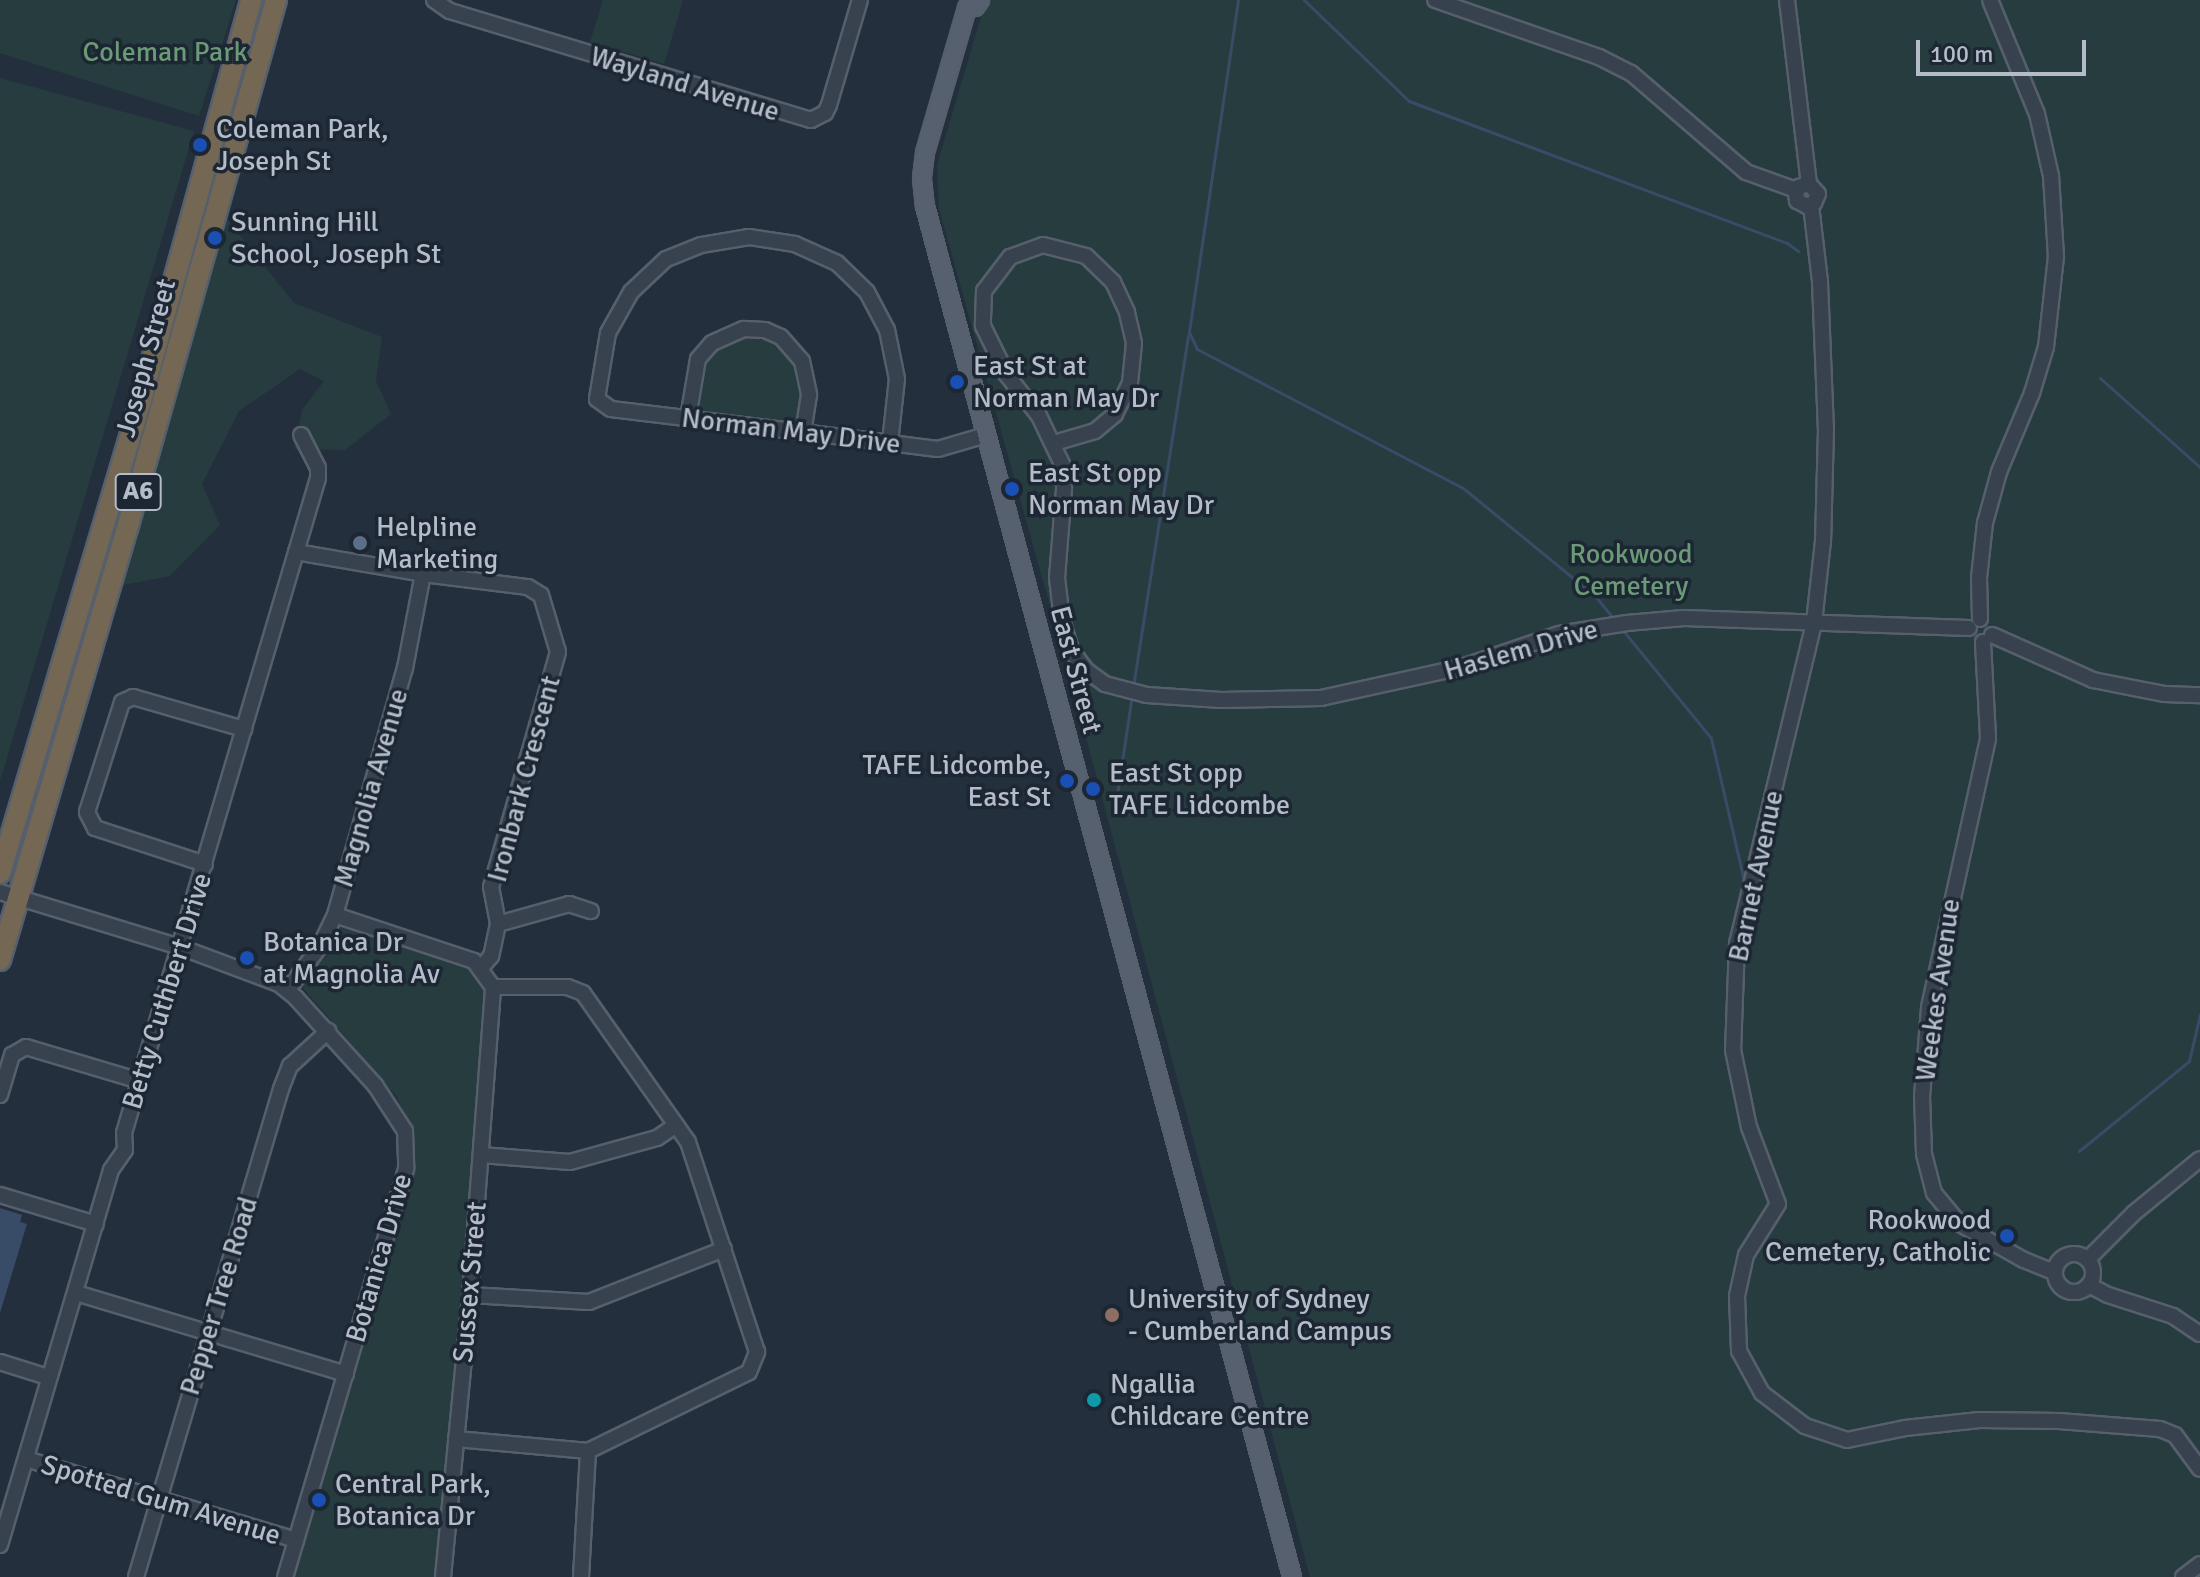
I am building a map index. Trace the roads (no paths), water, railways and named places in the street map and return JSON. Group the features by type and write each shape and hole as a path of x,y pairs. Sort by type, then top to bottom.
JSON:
{"highway":[{"name":"Joseph Street","path":"0,873 140,404 251,0"},
{"name":"Joseph Street","path":"0,960 10,895 276,0"}],"main road":[{"name":"East Street","path":"969,3 925,153 922,179 925,206 1292,1577"}],"street":[{"name":"Wayland Avenue","path":"434,0 450,11 811,120 825,113 829,105 860,0"},
{"path":"1435,0 1584,52 1631,73 1746,172 1803,187"},
{"name":"Barnet Avenue","path":"1787,0 1803,187 1818,194 1811,205 1820,282 1826,429 1823,541 1814,623 1737,943 1733,1050 1749,1127 1778,1204 1746,1255 1737,1296 1739,1351 1762,1393 1805,1426 1847,1440 1905,1428 1980,1420 2160,1429 2175,1435 2200,1469"},
{"path":"1990,0 2037,114 2051,176 2056,248 2046,347 2032,393 1999,472 1985,523 1975,624 1990,624 1987,638 2093,680 2153,693 2200,695"},
{"name":"Norman May Drive","path":"890,443 897,379 887,330 867,292 837,263 795,244 749,237 701,245 666,259 631,292 608,333 597,399 611,409 938,449 986,435"},
{"path":"1043,245 1086,256 1113,282 1127,312 1134,343 1130,383 1115,414 1095,431 1054,443 1039,416 1007,375 983,326 984,291 1010,257 1043,245"},
{"path":"688,418 698,359 712,343 744,329 765,330 781,337 802,361 809,395 803,432"},
{"name":"Betty Cuthbert Drive","path":"0,1545 111,1170 121,1161 125,1150 124,1133 318,478 318,468 301,435"},
{"name":"Haslem Drive","path":"1054,443 1062,464 1064,489 1057,578 1062,620 1071,650 1087,671 1105,684 1147,695 1221,700 1321,698 1462,667 1559,634 1609,625 1684,618 1975,624"},
{"name":"Ironbark Crescent","path":"296,552 423,574 528,587 541,595 558,652 491,887 498,924 491,956 480,969"},
{"name":"Magnolia Avenue","path":"288,990 320,946 335,915 405,668 423,574"},
{"name":"Weekes Avenue","path":"1987,638 1988,739 1929,1008 1922,1096 1924,1154 1934,1193 1960,1224 2011,1254 2054,1272"},
{"path":"205,864 95,828 87,812 122,702 133,697 244,729"},
{"name":"Botanica Drive","path":"10,895 255,972 288,990 328,1031 390,1105 408,1143 406,1169 285,1577"},
{"path":"498,924 569,904 591,911"},
{"path":"335,915 474,961 493,987 567,987 583,993 676,1125 697,1162 757,1352 749,1372 588,1451 456,1439"},
{"name":"Sussex Street","path":"443,1577 470,1295 493,987"},
{"name":"Pepper Tree Road","path":"136,1577 290,1066 328,1031"},
{"path":"0,1095 12,1055 26,1047 140,1081"},
{"path":"481,1155 570,1162 657,1138 676,1125"},
{"path":"2088,1259 2134,1213 2200,1159"},
{"path":"0,1195 96,1224"},
{"path":"470,1295 589,1302 724,1249"},
{"path":"2069,1254 2088,1259 2093,1272 2089,1285 2077,1292 2067,1291 2056,1282 2054,1272 2060,1259 2069,1254"},
{"path":"2089,1285 2108,1295 2173,1316 2200,1334"},
{"path":"76,1293 346,1374"},
{"path":"0,1362 48,1377"},
{"path":"581,1577 588,1451"},
{"name":"Spotted Gum Avenue","path":"26,1459 296,1540"},
{"path":"2183,1577 2200,1564"}],"water":[{"path":"0,1208 22,1215 20,1222 27,1224 0,1313"}],"waterway":[{"path":"1238,0 1189,332 1197,349 1463,488 1596,597 1614,619"},
{"path":"1304,0 1409,101 1787,243 1798,251"},
{"path":"1133,687 1188,335"},
{"path":"2100,378 2200,467"},
{"path":"1621,628 1711,738 1743,877"},
{"path":"1117,794 1132,695"},
{"path":"2079,1151 2189,1061 2200,1014"}],"place":[{"name":"Coleman Park, Joseph St","path":"200,145"},
{"name":"Sunning Hill School, Joseph St","path":"215,238"},
{"name":"East St at Norman May Dr","path":"957,382"},
{"name":"East St opp Norman May Dr","path":"1012,489"},
{"name":"Helpline Marketing","path":"360,543"},
{"name":"TAFE Lidcombe, East St","path":"1067,781"},
{"name":"East St opp TAFE Lidcombe","path":"1093,789"},
{"name":"Botanica Dr at Magnolia Av","path":"247,958"},
{"name":"Rookwood Cemetery, Catholic","path":"2007,1236"},
{"name":"University of Sydney - Cumberland Campus","path":"1112,1315"},
{"name":"Ngallia Childcare Centre","path":"1094,1400"},
{"name":"Central Park, Botanica Dr","path":"319,1500"}],"park label":[{"name":"Coleman Park","path":"165,52"},
{"name":"Rookwood Cemetery","path":"1631,570"}]}
